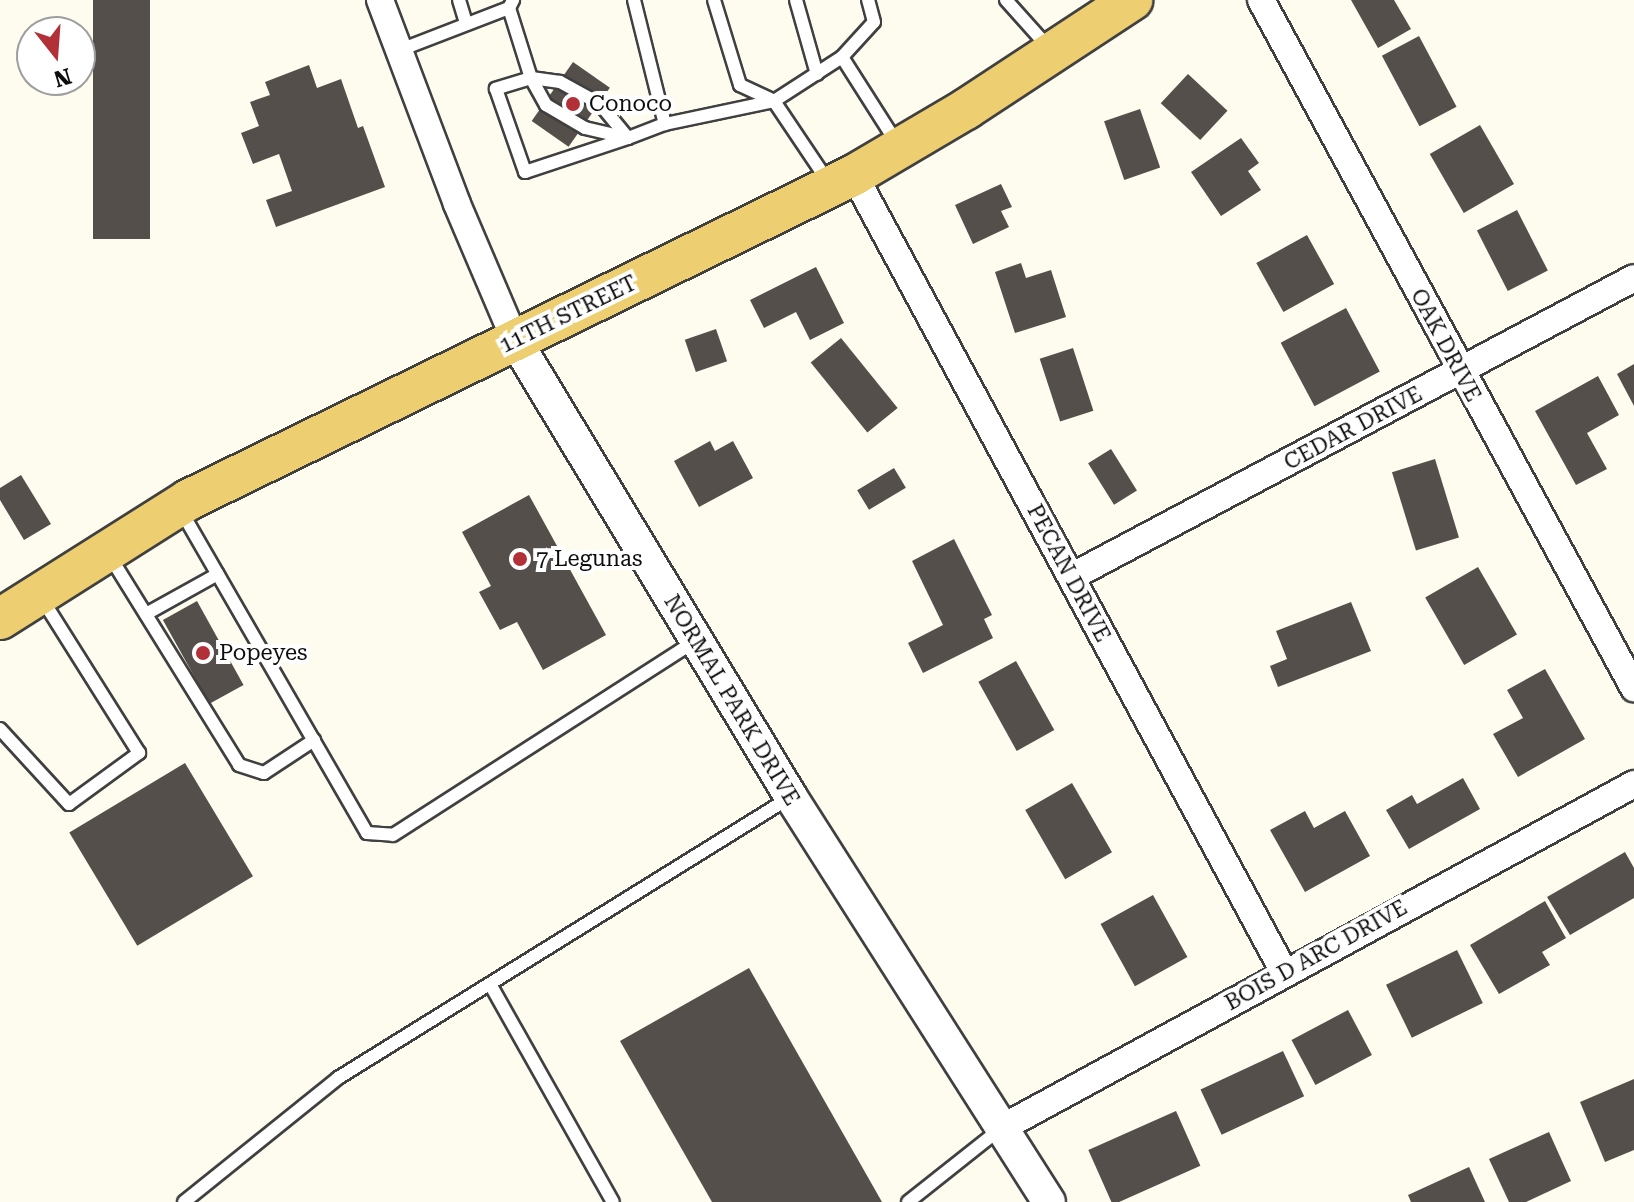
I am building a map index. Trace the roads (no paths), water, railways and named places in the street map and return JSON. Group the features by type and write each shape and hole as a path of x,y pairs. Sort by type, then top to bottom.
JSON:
{"main road":[{"name":"11TH STREET","path":"0,619 179,506 843,180 900,148 1132,0"}],"street":[{"name":"NORMAL PARK DRIVE","path":"380,0 457,204 515,340 791,797 1049,1202"},
{"name":"OAK DRIVE","path":"1261,0 1634,688"},
{"name":"PECAN DRIVE","path":"843,180 1071,577 1284,972"},
{"name":"CEDAR DRIVE","path":"1071,577 1634,278"},
{"name":"BOIS D ARC DRIVE","path":"1000,1129 1634,784"}],"lane":[{"path":"459,0 466,23"},
{"path":"634,0 665,124"},
{"path":"714,0 740,85 774,101 843,180"},
{"path":"796,0 817,74"},
{"path":"628,138 600,104 560,82 531,78 496,89 525,172 628,138 665,124 774,101 842,57 874,22 868,0"},
{"path":"1006,0 1053,52"},
{"path":"400,50 511,4 531,78 546,105 585,128 628,138"},
{"path":"842,57 900,148"},
{"path":"179,506 367,833 393,835 696,641"},
{"path":"106,550 239,765 264,773 314,740"},
{"path":"146,614 218,574"},
{"path":"0,729 69,804 139,753 38,593"},
{"path":"184,1202 310,1096 791,797"},
{"path":"490,984 613,1202"},
{"path":"908,1202 1000,1129"}],"place":[{"name":"Conoco","path":"573,104"},
{"name":"7 Legunas","path":"520,559"},
{"name":"Popeyes","path":"203,653"}]}
